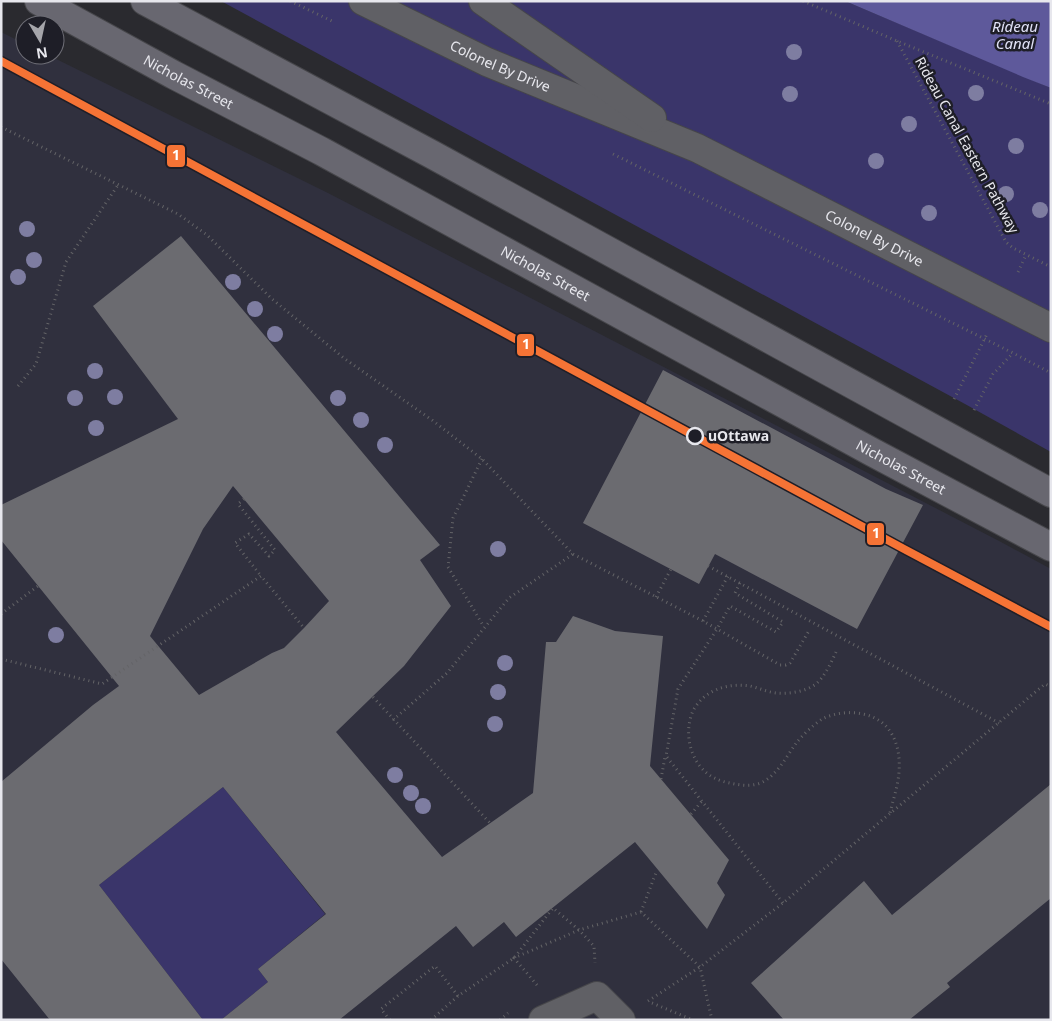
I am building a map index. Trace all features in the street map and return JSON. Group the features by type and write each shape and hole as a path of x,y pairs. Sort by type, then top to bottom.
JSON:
{"main road":[{"name":"Nicholas Street","path":"39,1 321,151 680,348 1051,548"},
{"path":"145,1 433,155 1051,493"},
{"name":"Colonel By Drive","path":"363,1 487,62 697,148 1051,328"},
{"name":"Colonel By Drive","path":"483,1 697,148"},
{"path":"543,1020 597,996 621,1020"}],"path":[{"path":"290,1 341,25"},
{"path":"803,1 1051,104"},
{"name":"Rideau Canal Eastern Pathway","path":"897,41 1006,242 1013,248 1051,267"},
{"path":"1,127 178,214 207,235 272,299 345,359 432,420 482,459 573,554 656,596 780,665 790,663 810,629"},
{"path":"611,153 1051,373"},
{"path":"18,386 36,364 66,262 118,185"},
{"path":"1016,275 1026,255"},
{"path":"953,400 985,340"},
{"path":"974,410 993,374 1016,348"},
{"path":"482,459 453,518 448,567 484,627"},
{"path":"244,499 238,504 276,550 269,556 249,534 235,543 304,628"},
{"path":"393,720 447,673 509,598 573,554"},
{"path":"708,566 999,723"},
{"path":"656,596 671,569"},
{"path":"1,659 102,684 260,576"},
{"path":"703,622 728,576"},
{"path":"661,779 678,689 730,606 776,632 783,622 734,593 740,582"},
{"path":"1,614 38,586"},
{"path":"836,652 821,679 805,689 791,693 776,693 749,686 732,686 708,693 693,711 690,722 689,742 691,750 696,761 712,778 738,785 752,785 767,780 782,764 798,741 810,728 823,719 840,713 870,715 883,723 891,732 896,742 899,774 890,814"},
{"path":"693,1020 647,1001 700,967 783,903 1045,684 1051,687"},
{"path":"373,697 490,824"},
{"path":"666,756 783,903"},
{"path":"691,814 702,801"},
{"path":"641,912 657,870"},
{"path":"514,958 554,908 594,946 597,996"},
{"path":"431,1020 458,996 514,958 579,930 641,912"},
{"path":"641,912 700,967 712,1020"},
{"path":"514,958 540,989"},
{"path":"390,1020 381,1009 435,966 458,996"}],"shaded area":[{"path":"221,1 845,1 1051,88 1051,452 965,404"},
{"path":"1,32 15,39 15,65 65,65 65,63 328,193 1051,569 1051,1020 1,1020"},
{"path":"223,787 325,914 258,969 268,982 221,1020 203,1020 99,885"}],"water":[{"name":"Rideau Canal","path":"845,1 1051,1 1051,88 1023,77"}],"building":[{"path":"181,236 440,545 420,560 451,606 404,666 336,732 442,857 533,793 546,642 556,642 573,616 615,631 663,636 650,766 729,860 717,883 725,895 707,929 635,842 516,937 504,922 473,947 456,926 339,1020 221,1020 268,982 258,969 326,914 223,787 99,885 203,1020 50,1020 1,959 1,782 93,705 119,686 1,540 1,505 178,419 93,306","holes":["233,486 329,601 284,648 199,695 150,636 203,529"]},
{"name":"uOttawa","path":"663,370 886,489 923,505 857,629 715,554 699,584 583,523"},
{"path":"1051,784 1051,898 947,983 950,987 909,1020 784,1020 751,983 864,881 892,915"}],"transit line":[{"name":"1","path":"1,61 1051,627"}],"place":[{"name":"uOttawa","path":"695,436"}]}
